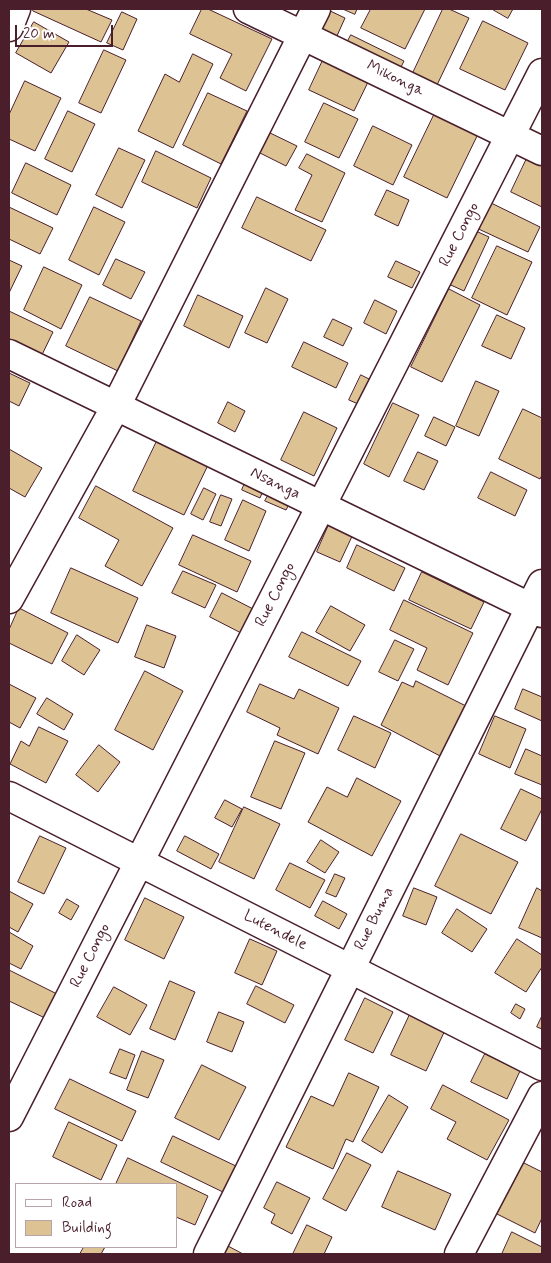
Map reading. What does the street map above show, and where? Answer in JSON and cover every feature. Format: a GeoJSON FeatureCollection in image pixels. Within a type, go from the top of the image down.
{"type":"FeatureCollection","features":[{"type":"Feature","properties":{"kind":"street"},"geometry":{"type":"LineString","coordinates":[[9,27],[16,9]]}},
{"type":"Feature","properties":{"kind":"street","name":"Mikonga"},"geometry":{"type":"LineString","coordinates":[[248,9],[542,151]]}},
{"type":"Feature","properties":{"kind":"street"},"geometry":{"type":"LineString","coordinates":[[9,599],[116,406],[316,9]]}},
{"type":"Feature","properties":{"kind":"street","name":"Rue Congo"},"geometry":{"type":"LineString","coordinates":[[9,1117],[542,73]]}},
{"type":"Feature","properties":{"kind":"street","name":"Nsanga"},"geometry":{"type":"LineString","coordinates":[[9,354],[322,506],[538,602]]}},
{"type":"Feature","properties":{"kind":"street","name":"Rue Buma"},"geometry":{"type":"LineString","coordinates":[[208,1254],[350,968],[538,602]]}},
{"type":"Feature","properties":{"kind":"street","name":"Lutendele"},"geometry":{"type":"LineString","coordinates":[[9,796],[542,1066]]}},
{"type":"Feature","properties":{"kind":"street"},"geometry":{"type":"LineString","coordinates":[[459,1254],[542,1096]]}},
{"type":"Feature","properties":{"kind":"building"},"geometry":{"type":"Polygon","coordinates":[[[34,9],[86,9],[112,20],[101,42],[33,11],[34,9]]]}},
{"type":"Feature","properties":{"kind":"building"},"geometry":{"type":"Polygon","coordinates":[[[202,9],[208,9],[272,39],[246,91],[220,78],[232,54],[190,34],[202,9]]]}},
{"type":"Feature","properties":{"kind":"building"},"geometry":{"type":"Polygon","coordinates":[[[326,9],[345,18],[336,38],[313,27],[326,9]]]}},
{"type":"Feature","properties":{"kind":"building"},"geometry":{"type":"Polygon","coordinates":[[[343,9],[357,9],[355,14],[343,9]]]}},
{"type":"Feature","properties":{"kind":"building"},"geometry":{"type":"Polygon","coordinates":[[[371,9],[425,9],[405,49],[361,28],[371,9]]]}},
{"type":"Feature","properties":{"kind":"building"},"geometry":{"type":"Polygon","coordinates":[[[443,9],[449,9],[469,18],[437,85],[413,73],[443,9]]]}},
{"type":"Feature","properties":{"kind":"building"},"geometry":{"type":"Polygon","coordinates":[[[492,9],[513,9],[508,18],[492,9]]]}},
{"type":"Feature","properties":{"kind":"building"},"geometry":{"type":"Polygon","coordinates":[[[122,12],[137,19],[123,50],[107,43],[122,12]]]}},
{"type":"Feature","properties":{"kind":"building"},"geometry":{"type":"Polygon","coordinates":[[[483,21],[528,43],[505,90],[460,69],[483,21]]]}},
{"type":"Feature","properties":{"kind":"building"},"geometry":{"type":"Polygon","coordinates":[[[34,22],[69,42],[51,73],[16,53],[34,22]]]}},
{"type":"Feature","properties":{"kind":"building"},"geometry":{"type":"Polygon","coordinates":[[[351,35],[404,61],[398,73],[345,47],[351,35]]]}},
{"type":"Feature","properties":{"kind":"building"},"geometry":{"type":"Polygon","coordinates":[[[104,50],[126,60],[101,113],[79,103],[104,50]]]}},
{"type":"Feature","properties":{"kind":"building"},"geometry":{"type":"Polygon","coordinates":[[[193,54],[213,64],[173,148],[138,131],[165,74],[179,82],[193,54]]]}},
{"type":"Feature","properties":{"kind":"building"},"geometry":{"type":"Polygon","coordinates":[[[324,58],[369,80],[354,111],[309,90],[324,58]]]}},
{"type":"Feature","properties":{"kind":"building"},"geometry":{"type":"Polygon","coordinates":[[[25,81],[61,98],[35,151],[9,139],[9,115],[25,81]]]}},
{"type":"Feature","properties":{"kind":"building"},"geometry":{"type":"Polygon","coordinates":[[[208,93],[247,111],[221,164],[183,145],[208,93]]]}},
{"type":"Feature","properties":{"kind":"building"},"geometry":{"type":"Polygon","coordinates":[[[324,103],[358,119],[339,158],[305,142],[324,103]]]}},
{"type":"Feature","properties":{"kind":"building"},"geometry":{"type":"Polygon","coordinates":[[[68,111],[95,124],[72,172],[45,159],[68,111]]]}},
{"type":"Feature","properties":{"kind":"building"},"geometry":{"type":"Polygon","coordinates":[[[435,113],[478,134],[447,198],[404,177],[435,113]]]}},
{"type":"Feature","properties":{"kind":"building"},"geometry":{"type":"Polygon","coordinates":[[[373,126],[412,145],[393,185],[354,166],[373,126]]]}},
{"type":"Feature","properties":{"kind":"building"},"geometry":{"type":"Polygon","coordinates":[[[266,131],[297,146],[286,166],[256,151],[266,131]]]}},
{"type":"Feature","properties":{"kind":"building"},"geometry":{"type":"Polygon","coordinates":[[[119,148],[145,160],[122,208],[96,195],[119,148]]]}},
{"type":"Feature","properties":{"kind":"building"},"geometry":{"type":"Polygon","coordinates":[[[156,151],[211,178],[197,208],[142,182],[156,151]]]}},
{"type":"Feature","properties":{"kind":"building"},"geometry":{"type":"Polygon","coordinates":[[[307,154],[345,173],[322,222],[295,210],[312,175],[299,168],[307,154]]]}},
{"type":"Feature","properties":{"kind":"building"},"geometry":{"type":"Polygon","coordinates":[[[529,154],[542,160],[542,207],[511,192],[529,154]]]}},
{"type":"Feature","properties":{"kind":"building"},"geometry":{"type":"Polygon","coordinates":[[[26,163],[71,185],[57,215],[12,193],[26,163]]]}},
{"type":"Feature","properties":{"kind":"building"},"geometry":{"type":"Polygon","coordinates":[[[387,190],[409,200],[398,226],[375,215],[387,190]]]}},
{"type":"Feature","properties":{"kind":"building"},"geometry":{"type":"Polygon","coordinates":[[[257,197],[326,230],[311,261],[242,228],[257,197]]]}},
{"type":"Feature","properties":{"kind":"building"},"geometry":{"type":"Polygon","coordinates":[[[483,199],[540,227],[528,252],[470,225],[483,199]]]}},
{"type":"Feature","properties":{"kind":"building"},"geometry":{"type":"Polygon","coordinates":[[[9,207],[53,228],[40,254],[9,239],[9,207]]]}},
{"type":"Feature","properties":{"kind":"building"},"geometry":{"type":"Polygon","coordinates":[[[94,207],[125,222],[99,275],[69,260],[94,207]]]}},
{"type":"Feature","properties":{"kind":"building"},"geometry":{"type":"Polygon","coordinates":[[[467,227],[489,237],[464,291],[442,281],[467,227]]]}},
{"type":"Feature","properties":{"kind":"building"},"geometry":{"type":"Polygon","coordinates":[[[497,246],[532,262],[507,315],[472,298],[497,246]]]}},
{"type":"Feature","properties":{"kind":"building"},"geometry":{"type":"Polygon","coordinates":[[[116,259],[145,272],[131,299],[103,285],[116,259]]]}},
{"type":"Feature","properties":{"kind":"building"},"geometry":{"type":"Polygon","coordinates":[[[9,260],[22,266],[9,293],[9,260]]]}},
{"type":"Feature","properties":{"kind":"building"},"geometry":{"type":"Polygon","coordinates":[[[396,261],[420,272],[412,288],[388,277],[396,261]]]}},
{"type":"Feature","properties":{"kind":"building"},"geometry":{"type":"Polygon","coordinates":[[[44,267],[82,285],[61,329],[24,310],[44,267]]]}},
{"type":"Feature","properties":{"kind":"building"},"geometry":{"type":"Polygon","coordinates":[[[266,288],[288,299],[267,343],[245,333],[266,288]]]}},
{"type":"Feature","properties":{"kind":"building"},"geometry":{"type":"Polygon","coordinates":[[[449,289],[480,305],[442,382],[411,367],[449,289]]]}},
{"type":"Feature","properties":{"kind":"building"},"geometry":{"type":"Polygon","coordinates":[[[198,295],[243,316],[229,348],[184,326],[198,295]]]}},
{"type":"Feature","properties":{"kind":"building"},"geometry":{"type":"Polygon","coordinates":[[[90,297],[141,321],[118,371],[66,346],[90,297]]]}},
{"type":"Feature","properties":{"kind":"building"},"geometry":{"type":"Polygon","coordinates":[[[375,300],[397,311],[386,334],[364,323],[375,300]]]}},
{"type":"Feature","properties":{"kind":"building"},"geometry":{"type":"Polygon","coordinates":[[[9,311],[53,332],[39,361],[9,347],[9,311]]]}},
{"type":"Feature","properties":{"kind":"building"},"geometry":{"type":"Polygon","coordinates":[[[497,315],[525,328],[511,359],[482,346],[497,315]]]}},
{"type":"Feature","properties":{"kind":"building"},"geometry":{"type":"Polygon","coordinates":[[[333,319],[352,328],[343,346],[324,337],[333,319]]]}},
{"type":"Feature","properties":{"kind":"building"},"geometry":{"type":"Polygon","coordinates":[[[304,342],[348,363],[336,388],[292,367],[304,342]]]}},
{"type":"Feature","properties":{"kind":"building"},"geometry":{"type":"Polygon","coordinates":[[[9,373],[30,383],[19,406],[9,401],[9,373]]]}},
{"type":"Feature","properties":{"kind":"building"},"geometry":{"type":"Polygon","coordinates":[[[361,375],[377,383],[365,407],[349,400],[361,375]]]}},
{"type":"Feature","properties":{"kind":"building"},"geometry":{"type":"Polygon","coordinates":[[[476,381],[499,391],[479,436],[456,426],[476,381]]]}},
{"type":"Feature","properties":{"kind":"building"},"geometry":{"type":"Polygon","coordinates":[[[228,402],[245,411],[235,432],[218,423],[228,402]]]}},
{"type":"Feature","properties":{"kind":"building"},"geometry":{"type":"Polygon","coordinates":[[[393,403],[419,415],[389,477],[364,464],[393,403]]]}},
{"type":"Feature","properties":{"kind":"building"},"geometry":{"type":"Polygon","coordinates":[[[523,409],[542,418],[542,475],[540,479],[499,459],[523,409]]]}},
{"type":"Feature","properties":{"kind":"building"},"geometry":{"type":"Polygon","coordinates":[[[304,412],[337,428],[314,476],[281,460],[304,412]]]}},
{"type":"Feature","properties":{"kind":"building"},"geometry":{"type":"Polygon","coordinates":[[[434,417],[455,427],[446,446],[425,436],[434,417]]]}},
{"type":"Feature","properties":{"kind":"building"},"geometry":{"type":"Polygon","coordinates":[[[157,441],[208,465],[184,515],[133,491],[157,441]]]}},
{"type":"Feature","properties":{"kind":"building"},"geometry":{"type":"Polygon","coordinates":[[[9,449],[42,468],[25,497],[9,488],[9,449]]]}},
{"type":"Feature","properties":{"kind":"building"},"geometry":{"type":"Polygon","coordinates":[[[418,452],[438,461],[424,490],[404,481],[418,452]]]}},
{"type":"Feature","properties":{"kind":"building"},"geometry":{"type":"Polygon","coordinates":[[[491,472],[527,490],[515,516],[478,498],[491,472]]]}},
{"type":"Feature","properties":{"kind":"building"},"geometry":{"type":"Polygon","coordinates":[[[247,478],[265,486],[260,498],[242,490],[247,478]]]}},
{"type":"Feature","properties":{"kind":"building"},"geometry":{"type":"Polygon","coordinates":[[[96,486],[173,528],[142,586],[105,566],[119,540],[79,518],[96,486]]]}},
{"type":"Feature","properties":{"kind":"building"},"geometry":{"type":"Polygon","coordinates":[[[273,487],[293,497],[286,510],[265,501],[273,487]]]}},
{"type":"Feature","properties":{"kind":"building"},"geometry":{"type":"Polygon","coordinates":[[[204,488],[216,494],[203,520],[191,514],[204,488]]]}},
{"type":"Feature","properties":{"kind":"building"},"geometry":{"type":"Polygon","coordinates":[[[221,495],[232,499],[221,526],[210,522],[221,495]]]}},
{"type":"Feature","properties":{"kind":"building"},"geometry":{"type":"Polygon","coordinates":[[[243,500],[266,511],[249,551],[225,540],[243,500]]]}},
{"type":"Feature","properties":{"kind":"building"},"geometry":{"type":"Polygon","coordinates":[[[331,520],[355,530],[340,562],[317,552],[331,520]]]}},
{"type":"Feature","properties":{"kind":"building"},"geometry":{"type":"Polygon","coordinates":[[[193,535],[251,561],[237,592],[179,565],[193,535]]]}},
{"type":"Feature","properties":{"kind":"building"},"geometry":{"type":"Polygon","coordinates":[[[357,545],[405,568],[394,591],[347,568],[357,545]]]}},
{"type":"Feature","properties":{"kind":"building"},"geometry":{"type":"Polygon","coordinates":[[[71,568],[138,598],[118,643],[51,613],[71,568]]]}},
{"type":"Feature","properties":{"kind":"building"},"geometry":{"type":"Polygon","coordinates":[[[183,571],[216,585],[205,608],[172,593],[183,571]]]}},
{"type":"Feature","properties":{"kind":"building"},"geometry":{"type":"Polygon","coordinates":[[[422,572],[484,602],[471,629],[409,600],[422,572]]]}},
{"type":"Feature","properties":{"kind":"building"},"geometry":{"type":"Polygon","coordinates":[[[222,593],[257,611],[245,635],[210,617],[222,593]]]}},
{"type":"Feature","properties":{"kind":"building"},"geometry":{"type":"Polygon","coordinates":[[[404,600],[473,633],[448,685],[417,670],[427,648],[390,630],[404,600]]]}},
{"type":"Feature","properties":{"kind":"building"},"geometry":{"type":"Polygon","coordinates":[[[331,606],[365,625],[350,651],[316,632],[331,606]]]}},
{"type":"Feature","properties":{"kind":"building"},"geometry":{"type":"Polygon","coordinates":[[[19,608],[68,633],[52,664],[9,643],[9,630],[19,608]]]}},
{"type":"Feature","properties":{"kind":"building"},"geometry":{"type":"Polygon","coordinates":[[[147,625],[176,636],[164,668],[135,657],[147,625]]]}},
{"type":"Feature","properties":{"kind":"building"},"geometry":{"type":"Polygon","coordinates":[[[302,632],[361,661],[348,686],[289,657],[302,632]]]}},
{"type":"Feature","properties":{"kind":"building"},"geometry":{"type":"Polygon","coordinates":[[[77,635],[100,650],[84,675],[62,661],[77,635]]]}},
{"type":"Feature","properties":{"kind":"building"},"geometry":{"type":"Polygon","coordinates":[[[395,640],[414,649],[398,681],[379,672],[395,640]]]}},
{"type":"Feature","properties":{"kind":"building"},"geometry":{"type":"Polygon","coordinates":[[[145,671],[183,691],[153,750],[115,730],[145,671]]]}},
{"type":"Feature","properties":{"kind":"building"},"geometry":{"type":"Polygon","coordinates":[[[416,681],[468,707],[442,757],[381,725],[402,682],[413,687],[416,681]]]}},
{"type":"Feature","properties":{"kind":"building"},"geometry":{"type":"Polygon","coordinates":[[[9,684],[36,698],[20,728],[9,722],[9,684]]]}},
{"type":"Feature","properties":{"kind":"building"},"geometry":{"type":"Polygon","coordinates":[[[260,684],[294,699],[299,689],[339,708],[318,754],[277,735],[280,728],[247,712],[260,684]]]}},
{"type":"Feature","properties":{"kind":"building"},"geometry":{"type":"Polygon","coordinates":[[[523,689],[542,697],[542,721],[515,709],[523,689]]]}},
{"type":"Feature","properties":{"kind":"building"},"geometry":{"type":"Polygon","coordinates":[[[47,698],[73,714],[64,730],[37,714],[47,698]]]}},
{"type":"Feature","properties":{"kind":"building"},"geometry":{"type":"Polygon","coordinates":[[[354,716],[391,733],[375,768],[338,750],[354,716]]]}},
{"type":"Feature","properties":{"kind":"building"},"geometry":{"type":"Polygon","coordinates":[[[495,716],[526,729],[510,768],[479,754],[495,716]]]}},
{"type":"Feature","properties":{"kind":"building"},"geometry":{"type":"Polygon","coordinates":[[[39,727],[68,741],[46,783],[10,764],[21,741],[29,746],[39,727]]]}},
{"type":"Feature","properties":{"kind":"building"},"geometry":{"type":"Polygon","coordinates":[[[275,741],[305,753],[281,809],[251,797],[275,741]]]}},
{"type":"Feature","properties":{"kind":"building"},"geometry":{"type":"Polygon","coordinates":[[[99,745],[120,762],[98,792],[76,775],[99,745]]]}},
{"type":"Feature","properties":{"kind":"building"},"geometry":{"type":"Polygon","coordinates":[[[526,749],[542,756],[542,785],[515,774],[526,749]]]}},
{"type":"Feature","properties":{"kind":"building"},"geometry":{"type":"Polygon","coordinates":[[[357,778],[401,801],[372,856],[308,822],[327,787],[347,797],[357,778]]]}},
{"type":"Feature","properties":{"kind":"building"},"geometry":{"type":"Polygon","coordinates":[[[521,789],[542,799],[542,809],[526,841],[501,829],[521,789]]]}},
{"type":"Feature","properties":{"kind":"building"},"geometry":{"type":"Polygon","coordinates":[[[225,800],[242,809],[232,827],[215,818],[225,800]]]}},
{"type":"Feature","properties":{"kind":"building"},"geometry":{"type":"Polygon","coordinates":[[[244,807],[280,824],[254,879],[219,862],[244,807]]]}},
{"type":"Feature","properties":{"kind":"building"},"geometry":{"type":"Polygon","coordinates":[[[461,834],[518,862],[491,914],[435,886],[461,834]]]}},
{"type":"Feature","properties":{"kind":"building"},"geometry":{"type":"Polygon","coordinates":[[[40,836],[66,848],[44,894],[18,882],[40,836]]]}},
{"type":"Feature","properties":{"kind":"building"},"geometry":{"type":"Polygon","coordinates":[[[185,836],[219,854],[211,869],[177,851],[185,836]]]}},
{"type":"Feature","properties":{"kind":"building"},"geometry":{"type":"Polygon","coordinates":[[[321,840],[339,852],[325,873],[307,862],[321,840]]]}},
{"type":"Feature","properties":{"kind":"building"},"geometry":{"type":"Polygon","coordinates":[[[290,863],[325,880],[310,908],[276,890],[290,863]]]}},
{"type":"Feature","properties":{"kind":"building"},"geometry":{"type":"Polygon","coordinates":[[[335,874],[345,878],[336,897],[326,893],[335,874]]]}},
{"type":"Feature","properties":{"kind":"building"},"geometry":{"type":"Polygon","coordinates":[[[414,888],[437,897],[426,925],[403,916],[414,888]]]}},
{"type":"Feature","properties":{"kind":"building"},"geometry":{"type":"Polygon","coordinates":[[[537,888],[542,891],[542,938],[519,928],[537,888]]]}},
{"type":"Feature","properties":{"kind":"building"},"geometry":{"type":"Polygon","coordinates":[[[9,891],[33,904],[18,932],[9,927],[9,891]]]}},
{"type":"Feature","properties":{"kind":"building"},"geometry":{"type":"Polygon","coordinates":[[[145,898],[184,917],[164,959],[125,940],[145,898]]]}},
{"type":"Feature","properties":{"kind":"building"},"geometry":{"type":"Polygon","coordinates":[[[67,899],[79,906],[71,920],[59,913],[67,899]]]}},
{"type":"Feature","properties":{"kind":"building"},"geometry":{"type":"Polygon","coordinates":[[[323,901],[347,914],[339,929],[315,916],[323,901]]]}},
{"type":"Feature","properties":{"kind":"building"},"geometry":{"type":"Polygon","coordinates":[[[457,909],[487,929],[472,952],[442,933],[457,909]]]}},
{"type":"Feature","properties":{"kind":"building"},"geometry":{"type":"Polygon","coordinates":[[[9,932],[33,946],[21,969],[9,963],[9,932]]]}},
{"type":"Feature","properties":{"kind":"building"},"geometry":{"type":"Polygon","coordinates":[[[250,939],[277,951],[262,985],[235,973],[250,939]]]}},
{"type":"Feature","properties":{"kind":"building"},"geometry":{"type":"Polygon","coordinates":[[[517,939],[542,955],[542,967],[526,992],[495,973],[517,939]]]}},
{"type":"Feature","properties":{"kind":"building"},"geometry":{"type":"Polygon","coordinates":[[[9,970],[57,994],[45,1018],[9,1001],[9,970]]]}},
{"type":"Feature","properties":{"kind":"building"},"geometry":{"type":"Polygon","coordinates":[[[170,981],[195,992],[175,1040],[150,1029],[170,981]]]}},
{"type":"Feature","properties":{"kind":"building"},"geometry":{"type":"Polygon","coordinates":[[[256,986],[294,1005],[285,1023],[247,1004],[256,986]]]}},
{"type":"Feature","properties":{"kind":"building"},"geometry":{"type":"Polygon","coordinates":[[[114,987],[147,1005],[130,1035],[97,1017],[114,987]]]}},
{"type":"Feature","properties":{"kind":"building"},"geometry":{"type":"Polygon","coordinates":[[[365,998],[393,1012],[373,1053],[345,1040],[365,998]]]}},
{"type":"Feature","properties":{"kind":"building"},"geometry":{"type":"Polygon","coordinates":[[[516,1004],[525,1009],[520,1019],[511,1013],[516,1004]]]}},
{"type":"Feature","properties":{"kind":"building"},"geometry":{"type":"Polygon","coordinates":[[[412,1010],[447,1026],[426,1071],[391,1055],[412,1010]]]}},
{"type":"Feature","properties":{"kind":"building"},"geometry":{"type":"Polygon","coordinates":[[[219,1012],[244,1022],[232,1052],[207,1042],[219,1012]]]}},
{"type":"Feature","properties":{"kind":"building"},"geometry":{"type":"Polygon","coordinates":[[[542,1016],[542,1029],[537,1027],[542,1016]]]}},
{"type":"Feature","properties":{"kind":"building"},"geometry":{"type":"Polygon","coordinates":[[[120,1049],[135,1055],[126,1079],[110,1073],[120,1049]]]}},
{"type":"Feature","properties":{"kind":"building"},"geometry":{"type":"Polygon","coordinates":[[[142,1051],[164,1060],[148,1098],[127,1090],[142,1051]]]}},
{"type":"Feature","properties":{"kind":"building"},"geometry":{"type":"Polygon","coordinates":[[[485,1054],[520,1071],[507,1099],[471,1082],[485,1054]]]}},
{"type":"Feature","properties":{"kind":"building"},"geometry":{"type":"Polygon","coordinates":[[[202,1065],[246,1087],[219,1140],[175,1118],[202,1065]]]}},
{"type":"Feature","properties":{"kind":"building"},"geometry":{"type":"Polygon","coordinates":[[[349,1073],[379,1087],[353,1142],[346,1139],[333,1169],[286,1147],[311,1096],[333,1106],[349,1073]]]}},
{"type":"Feature","properties":{"kind":"building"},"geometry":{"type":"Polygon","coordinates":[[[70,1079],[136,1111],[122,1141],[55,1109],[70,1079]]]}},
{"type":"Feature","properties":{"kind":"building"},"geometry":{"type":"Polygon","coordinates":[[[443,1085],[509,1120],[487,1160],[447,1139],[456,1122],[431,1109],[443,1085]]]}},
{"type":"Feature","properties":{"kind":"building"},"geometry":{"type":"Polygon","coordinates":[[[389,1095],[408,1107],[382,1153],[362,1141],[389,1095]]]}},
{"type":"Feature","properties":{"kind":"building"},"geometry":{"type":"Polygon","coordinates":[[[69,1122],[117,1145],[101,1180],[53,1157],[69,1122]]]}},
{"type":"Feature","properties":{"kind":"building"},"geometry":{"type":"Polygon","coordinates":[[[173,1136],[238,1167],[225,1193],[161,1162],[173,1136]]]}},
{"type":"Feature","properties":{"kind":"building"},"geometry":{"type":"Polygon","coordinates":[[[347,1153],[371,1165],[346,1211],[323,1199],[347,1153]]]}},
{"type":"Feature","properties":{"kind":"building"},"geometry":{"type":"Polygon","coordinates":[[[128,1158],[208,1196],[195,1225],[178,1218],[178,1183],[116,1183],[128,1158]]]}},
{"type":"Feature","properties":{"kind":"building"},"geometry":{"type":"Polygon","coordinates":[[[524,1163],[542,1172],[542,1218],[535,1233],[497,1214],[524,1163]]]}},
{"type":"Feature","properties":{"kind":"building"},"geometry":{"type":"Polygon","coordinates":[[[398,1171],[451,1194],[435,1230],[382,1207],[398,1171]]]}},
{"type":"Feature","properties":{"kind":"building"},"geometry":{"type":"Polygon","coordinates":[[[277,1182],[310,1198],[292,1234],[271,1223],[275,1214],[264,1208],[277,1182]]]}},
{"type":"Feature","properties":{"kind":"building"},"geometry":{"type":"Polygon","coordinates":[[[307,1225],[332,1237],[324,1254],[293,1254],[307,1225]]]}},
{"type":"Feature","properties":{"kind":"building"},"geometry":{"type":"Polygon","coordinates":[[[512,1232],[542,1247],[542,1254],[502,1254],[512,1232]]]}},
{"type":"Feature","properties":{"kind":"building"},"geometry":{"type":"Polygon","coordinates":[[[228,1246],[243,1254],[223,1254],[228,1246]]]}},
{"type":"Feature","properties":{"kind":"building"},"geometry":{"type":"Polygon","coordinates":[[[83,1248],[104,1248],[101,1254],[80,1254],[83,1248]]]}}]}
